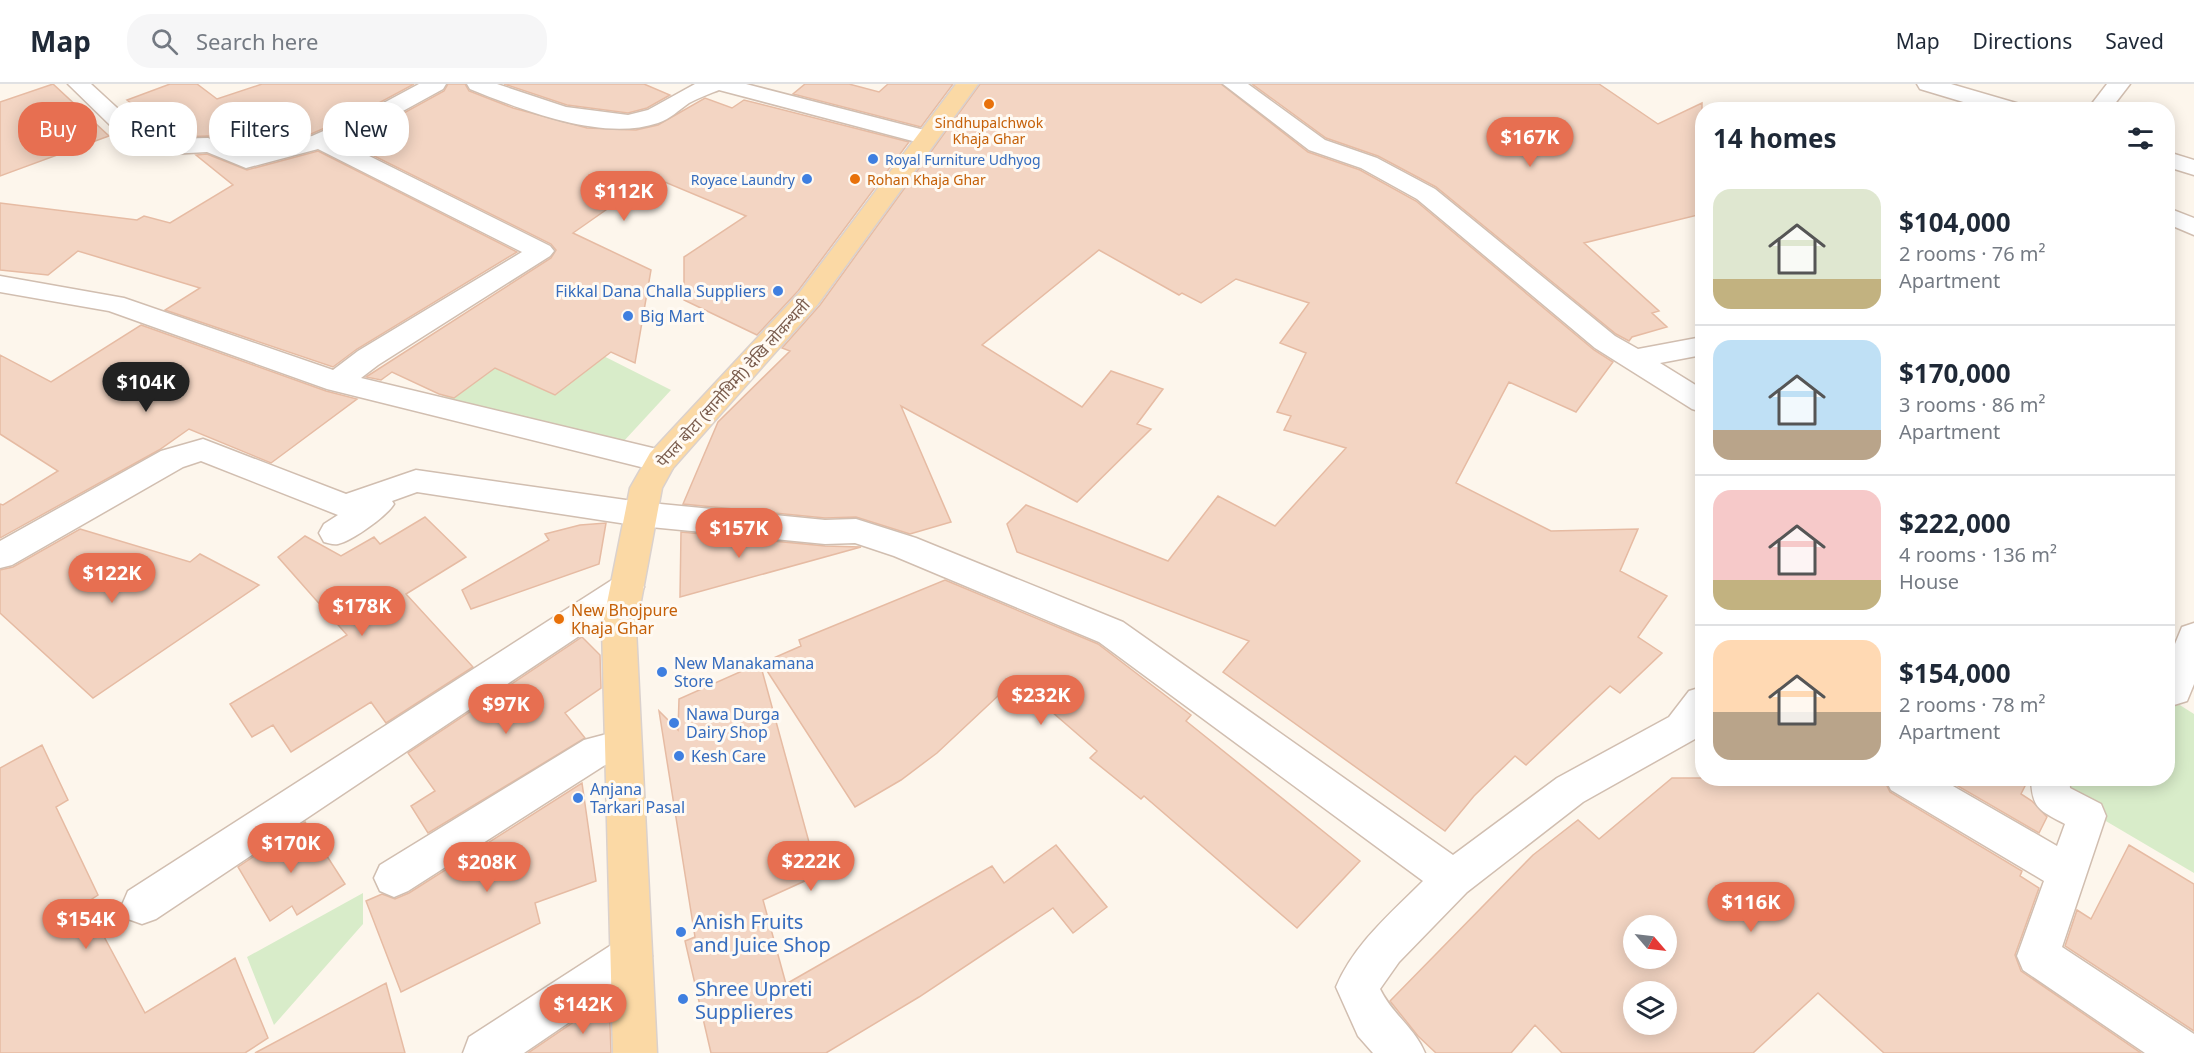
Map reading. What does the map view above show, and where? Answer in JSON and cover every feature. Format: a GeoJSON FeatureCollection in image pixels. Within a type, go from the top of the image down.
{"type":"FeatureCollection","features":[{"type":"Feature","properties":{"kind":"main road","name":"पेपल बोटा (सानोथिमी) देखि लोकन्थली"},"geometry":{"type":"LineString","coordinates":[[635,1053],[619,628],[646,488],[661,461],[808,299],[850,245],[924,137],[967,84]]}},
{"type":"Feature","properties":{"kind":"street"},"geometry":{"type":"LineString","coordinates":[[79,84],[88,95],[149,143],[165,147],[205,144],[225,150],[246,161],[320,141],[373,118],[435,84]]}},
{"type":"Feature","properties":{"kind":"street"},"geometry":{"type":"LineString","coordinates":[[478,84],[505,96],[597,121],[622,123],[648,119],[688,95],[718,84],[924,137]]}},
{"type":"Feature","properties":{"kind":"street"},"geometry":{"type":"LineString","coordinates":[[1234,84],[1317,145],[1369,163],[1426,194],[1605,342],[1695,398]]}},
{"type":"Feature","properties":{"kind":"street"},"geometry":{"type":"LineString","coordinates":[[1928,84],[1972,102]]}},
{"type":"Feature","properties":{"kind":"street"},"geometry":{"type":"LineString","coordinates":[[2104,102],[2119,84]]}},
{"type":"Feature","properties":{"kind":"street"},"geometry":{"type":"LineString","coordinates":[[320,141],[541,251],[368,358],[337,382]]}},
{"type":"Feature","properties":{"kind":"street"},"geometry":{"type":"LineString","coordinates":[[2175,161],[2194,168]]}},
{"type":"Feature","properties":{"kind":"street"},"geometry":{"type":"LineString","coordinates":[[2175,218],[2194,227]]}},
{"type":"Feature","properties":{"kind":"street"},"geometry":{"type":"LineString","coordinates":[[0,285],[114,304],[337,382],[661,461]]}},
{"type":"Feature","properties":{"kind":"street"},"geometry":{"type":"LineString","coordinates":[[1631,360],[1695,347]]}},
{"type":"Feature","properties":{"kind":"street"},"geometry":{"type":"LineString","coordinates":[[0,556],[172,459],[202,450],[345,506],[416,481],[640,514],[825,532],[856,531],[905,547],[1111,632],[1453,879]]}},
{"type":"Feature","properties":{"kind":"street"},"geometry":{"type":"LineString","coordinates":[[335,533],[406,484]]}},
{"type":"Feature","properties":{"kind":"street"},"geometry":{"type":"LineString","coordinates":[[142,905],[627,587]]}},
{"type":"Feature","properties":{"kind":"street"},"geometry":{"type":"LineString","coordinates":[[2178,692],[2194,637]]}},
{"type":"Feature","properties":{"kind":"street"},"geometry":{"type":"LineString","coordinates":[[1404,1053],[1373,1022],[1357,987],[1384,948],[1453,879],[1570,790],[1682,728],[1695,711]]}},
{"type":"Feature","properties":{"kind":"street"},"geometry":{"type":"LineString","coordinates":[[394,878],[597,752],[622,746]]}},
{"type":"Feature","properties":{"kind":"street"},"geometry":{"type":"LineString","coordinates":[[1918,786],[2067,873]]}},
{"type":"Feature","properties":{"kind":"street"},"geometry":{"type":"LineString","coordinates":[[2050,786],[2051,797],[2087,816],[2038,956],[2184,1053]]}},
{"type":"Feature","properties":{"kind":"street"},"geometry":{"type":"LineString","coordinates":[[485,1053],[631,956]]}},
{"type":"Feature","properties":{"kind":"green space"},"geometry":{"type":"Polygon","coordinates":[[[540,324],[671,390],[623,442],[452,400],[430,390],[456,371],[540,324]]]}},
{"type":"Feature","properties":{"kind":"green space"},"geometry":{"type":"Polygon","coordinates":[[[2175,702],[2194,714],[2194,873],[2060,794],[2059,786],[2175,786],[2175,702]]]}},
{"type":"Feature","properties":{"kind":"green space"},"geometry":{"type":"Polygon","coordinates":[[[363,893],[363,924],[274,1025],[247,957],[363,893]]]}},
{"type":"Feature","properties":{"kind":"building"},"geometry":{"type":"Polygon","coordinates":[[[53,84],[72,102],[18,102],[18,156],[54,156],[0,176],[0,102],[53,84]]]}},
{"type":"Feature","properties":{"kind":"building"},"geometry":{"type":"Polygon","coordinates":[[[170,84],[197,84],[217,99],[262,84],[414,84],[381,102],[323,102],[323,129],[311,134],[311,102],[209,102],[209,136],[197,136],[197,102],[129,102],[127,100],[170,84]]]}},
{"type":"Feature","properties":{"kind":"building"},"geometry":{"type":"Polygon","coordinates":[[[448,84],[465,84],[469,91],[513,108],[587,128],[636,130],[658,125],[705,98],[732,108],[744,100],[909,142],[798,291],[757,335],[684,300],[684,257],[746,216],[653,177],[573,233],[651,270],[635,363],[611,352],[555,395],[495,368],[454,398],[439,394],[392,372],[381,380],[366,377],[551,258],[556,250],[551,244],[374,156],[409,156],[409,110],[444,91],[448,84]]]}},
{"type":"Feature","properties":{"kind":"building"},"geometry":{"type":"Polygon","coordinates":[[[504,84],[644,84],[670,95],[647,108],[628,113],[567,105],[504,84]]]}},
{"type":"Feature","properties":{"kind":"building"},"geometry":{"type":"Polygon","coordinates":[[[805,84],[849,84],[879,92],[888,84],[953,84],[921,127],[793,94],[805,84]]]}},
{"type":"Feature","properties":{"kind":"building"},"geometry":{"type":"Polygon","coordinates":[[[980,84],[1221,84],[1308,152],[1360,170],[1416,201],[1594,350],[1613,362],[1576,412],[1509,382],[1456,483],[1551,531],[1638,529],[1620,571],[1667,596],[1638,637],[1662,653],[1620,693],[1610,686],[1526,765],[1515,756],[1474,796],[1445,831],[1223,672],[1249,641],[1017,552],[1007,524],[1026,505],[1168,561],[1218,496],[1275,526],[1346,448],[1284,430],[1291,416],[1277,412],[1306,353],[1280,343],[1309,303],[1236,279],[1201,303],[1182,293],[1179,295],[1099,250],[982,345],[1082,407],[1111,371],[1163,389],[1137,424],[1151,429],[1077,502],[901,406],[951,522],[910,534],[856,517],[825,518],[683,504],[718,422],[790,351],[782,348],[820,305],[980,84]]]}},
{"type":"Feature","properties":{"kind":"building"},"geometry":{"type":"Polygon","coordinates":[[[1252,84],[1599,84],[1658,124],[1695,106],[1695,216],[1584,243],[1659,311],[1652,313],[1667,327],[1632,337],[1629,341],[1616,334],[1436,187],[1378,156],[1326,138],[1252,84]]]}},
{"type":"Feature","properties":{"kind":"building"},"geometry":{"type":"Polygon","coordinates":[[[97,125],[109,136],[97,140],[97,125]]]}},
{"type":"Feature","properties":{"kind":"building"},"geometry":{"type":"Polygon","coordinates":[[[318,151],[323,156],[328,156],[517,252],[357,349],[333,367],[165,310],[200,288],[78,251],[48,275],[0,270],[0,203],[137,220],[144,216],[170,223],[233,185],[197,155],[207,154],[247,170],[299,156],[311,156],[311,153],[318,151]]]}},
{"type":"Feature","properties":{"kind":"building"},"geometry":{"type":"Polygon","coordinates":[[[141,325],[326,391],[357,399],[271,463],[189,429],[159,450],[0,538],[0,504],[3,505],[58,471],[0,434],[0,355],[51,382],[141,325]]]}},
{"type":"Feature","properties":{"kind":"building"},"geometry":{"type":"Polygon","coordinates":[[[425,517],[466,557],[406,594],[473,667],[386,723],[371,702],[291,752],[273,725],[252,737],[230,704],[347,635],[278,557],[305,536],[341,556],[374,537],[380,544],[425,517]]]}},
{"type":"Feature","properties":{"kind":"building"},"geometry":{"type":"Polygon","coordinates":[[[606,523],[599,564],[471,609],[462,590],[549,540],[545,534],[580,525],[606,523]]]}},
{"type":"Feature","properties":{"kind":"building"},"geometry":{"type":"Polygon","coordinates":[[[80,529],[190,562],[200,554],[259,585],[93,698],[0,613],[0,570],[13,567],[80,529]]]}},
{"type":"Feature","properties":{"kind":"building"},"geometry":{"type":"Polygon","coordinates":[[[681,532],[825,546],[861,547],[680,597],[681,532]]]}},
{"type":"Feature","properties":{"kind":"building"},"geometry":{"type":"Polygon","coordinates":[[[945,580],[1098,644],[1191,715],[1186,721],[1360,861],[1297,928],[1144,796],[1141,799],[1090,758],[1097,751],[1015,680],[937,753],[901,780],[855,807],[762,663],[801,646],[799,640],[945,580]]]}},
{"type":"Feature","properties":{"kind":"building"},"geometry":{"type":"Polygon","coordinates":[[[582,637],[600,655],[601,688],[565,713],[585,738],[428,833],[411,806],[435,791],[408,753],[582,637]]]}},
{"type":"Feature","properties":{"kind":"building"},"geometry":{"type":"Polygon","coordinates":[[[760,663],[818,875],[763,900],[786,984],[992,866],[1004,883],[1056,845],[1107,907],[1073,933],[1053,908],[919,997],[826,1053],[711,1053],[685,941],[695,937],[659,711],[678,730],[679,699],[760,663]]]}},
{"type":"Feature","properties":{"kind":"building"},"geometry":{"type":"Polygon","coordinates":[[[42,745],[68,800],[56,807],[98,895],[86,903],[145,1013],[235,958],[268,1038],[245,1053],[0,1053],[0,768],[42,745]]]}},
{"type":"Feature","properties":{"kind":"building"},"geometry":{"type":"Polygon","coordinates":[[[1672,778],[1695,778],[1695,786],[1887,786],[1890,792],[2022,871],[2020,876],[2039,888],[2015,955],[2021,971],[2141,1053],[1884,1053],[1818,993],[1753,1053],[1562,1053],[1535,1025],[1511,1053],[1436,1053],[1418,1036],[1390,1001],[1533,855],[1578,820],[1599,839],[1672,778]]]}},
{"type":"Feature","properties":{"kind":"building"},"geometry":{"type":"Polygon","coordinates":[[[582,783],[596,881],[535,903],[540,923],[401,992],[366,901],[382,894],[395,899],[409,893],[582,783]]]}},
{"type":"Feature","properties":{"kind":"building"},"geometry":{"type":"Polygon","coordinates":[[[1958,786],[2025,786],[2021,794],[2032,801],[2047,817],[2039,833],[1958,786]]]}},
{"type":"Feature","properties":{"kind":"building"},"geometry":{"type":"Polygon","coordinates":[[[305,822],[345,884],[297,915],[292,906],[270,921],[238,867],[305,822]]]}},
{"type":"Feature","properties":{"kind":"building"},"geometry":{"type":"Polygon","coordinates":[[[2129,845],[2194,884],[2194,1031],[2065,946],[2077,910],[2091,919],[2129,845]]]}},
{"type":"Feature","properties":{"kind":"building"},"geometry":{"type":"Polygon","coordinates":[[[386,983],[405,1053],[255,1053],[386,983]]]}},
{"type":"Feature","properties":{"kind":"building"},"geometry":{"type":"Polygon","coordinates":[[[609,998],[611,1053],[528,1053],[609,998]]]}},
{"type":"Feature","properties":{"kind":"place","name":"Sindhupalchwok Khaja Ghar"},"geometry":{"type":"Point","coordinates":[989,104]}},
{"type":"Feature","properties":{"kind":"place","name":"Royal Furniture Udhyog"},"geometry":{"type":"Point","coordinates":[873,159]}},
{"type":"Feature","properties":{"kind":"place","name":"Royace Laundry"},"geometry":{"type":"Point","coordinates":[807,179]}},
{"type":"Feature","properties":{"kind":"place","name":"Rohan Khaja Ghar"},"geometry":{"type":"Point","coordinates":[855,179]}},
{"type":"Feature","properties":{"kind":"place","name":"Fikkal Dana Challa Suppliers"},"geometry":{"type":"Point","coordinates":[778,291]}},
{"type":"Feature","properties":{"kind":"place","name":"Big Mart"},"geometry":{"type":"Point","coordinates":[628,316]}},
{"type":"Feature","properties":{"kind":"place","name":"New Bhojpure Khaja Ghar"},"geometry":{"type":"Point","coordinates":[559,619]}},
{"type":"Feature","properties":{"kind":"place","name":"New Manakamana Store"},"geometry":{"type":"Point","coordinates":[662,672]}},
{"type":"Feature","properties":{"kind":"place","name":"Nawa Durga Dairy Shop"},"geometry":{"type":"Point","coordinates":[674,723]}},
{"type":"Feature","properties":{"kind":"place","name":"Kesh Care"},"geometry":{"type":"Point","coordinates":[679,756]}},
{"type":"Feature","properties":{"kind":"place","name":"Anjana Tarkari Pasal"},"geometry":{"type":"Point","coordinates":[578,798]}},
{"type":"Feature","properties":{"kind":"place","name":"Anish Fruits and Juice Shop"},"geometry":{"type":"Point","coordinates":[681,932]}},
{"type":"Feature","properties":{"kind":"place","name":"Shree Upreti Supplieres"},"geometry":{"type":"Point","coordinates":[683,999]}}]}
